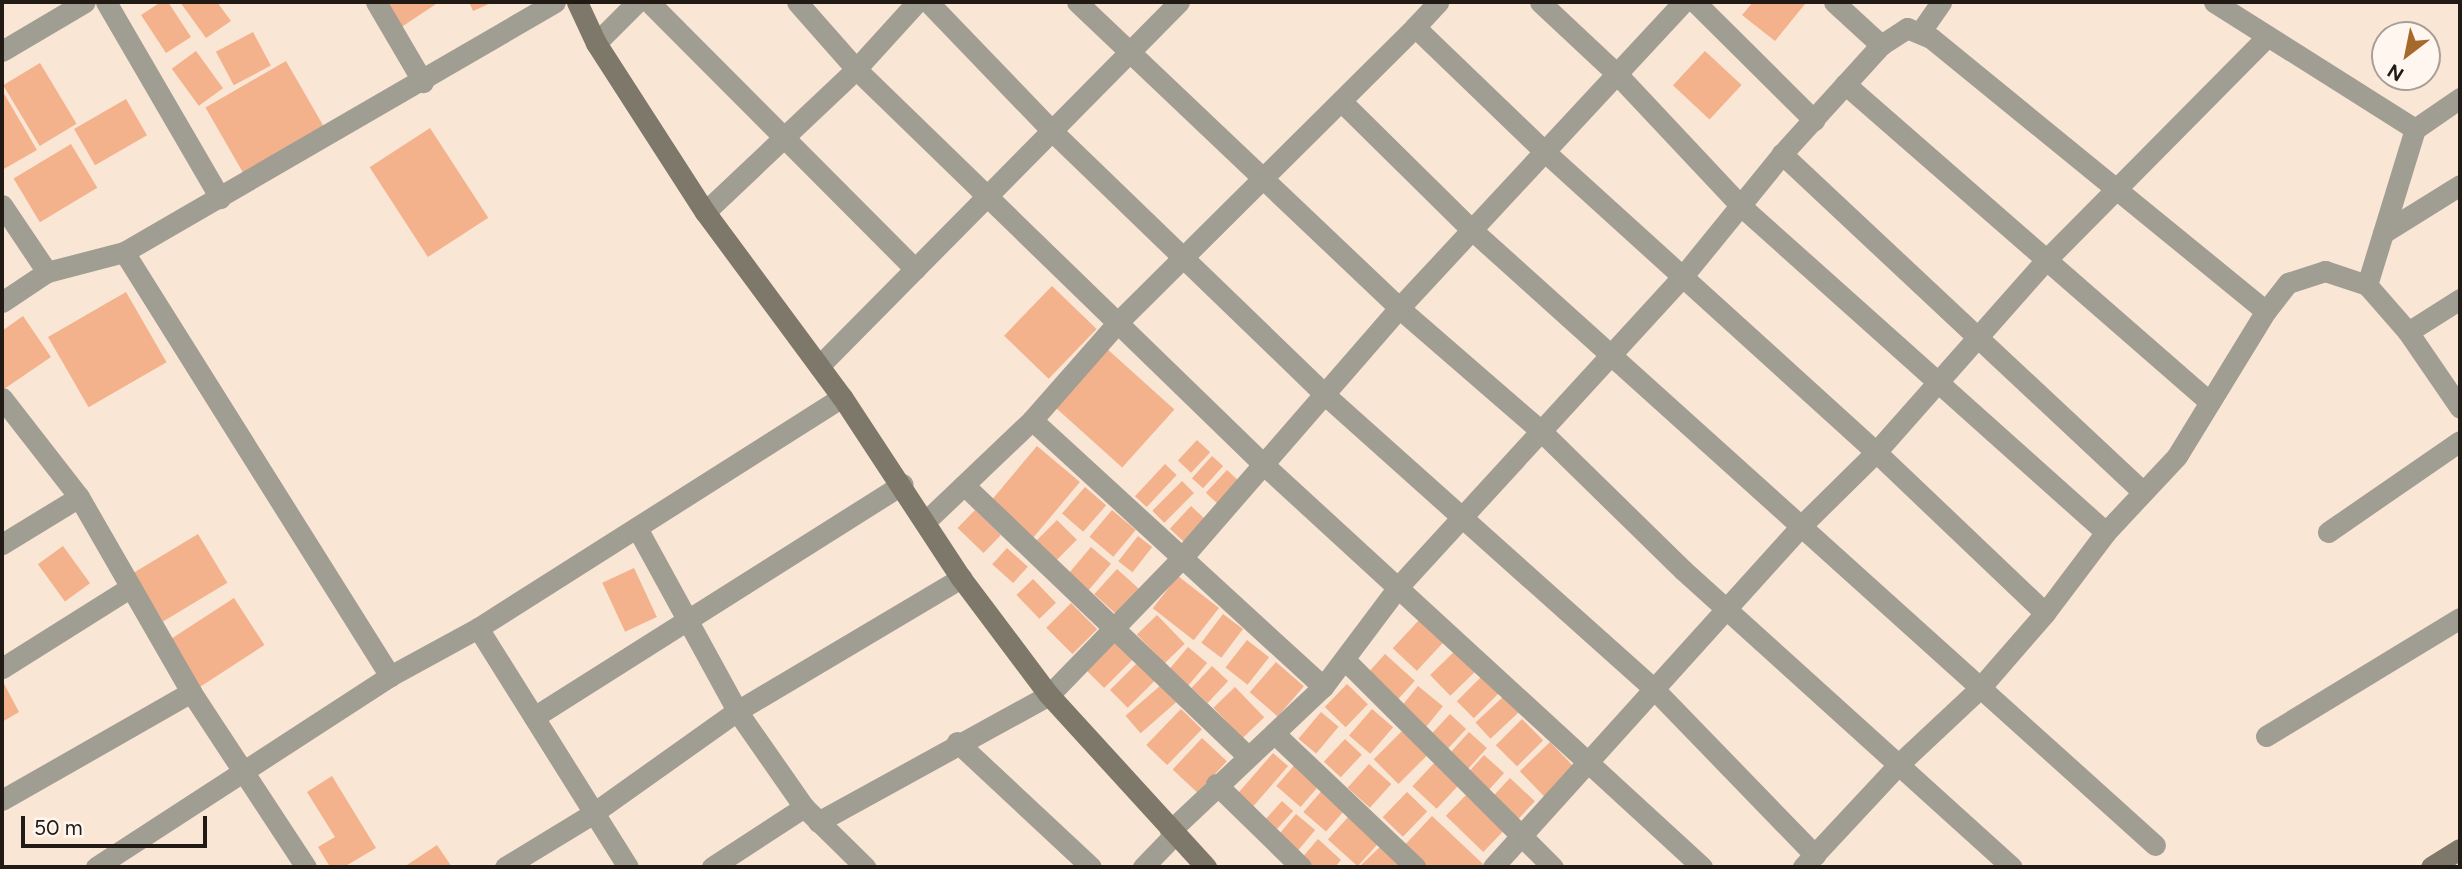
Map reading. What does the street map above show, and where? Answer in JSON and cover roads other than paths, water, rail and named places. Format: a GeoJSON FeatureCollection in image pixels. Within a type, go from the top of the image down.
{"type":"FeatureCollection","features":[{"type":"Feature","properties":{"kind":"main road"},"geometry":{"type":"LineString","coordinates":[[576,2],[596,43],[705,212],[842,397],[926,520],[961,578],[1049,695],[1172,833],[1206,867]]}},
{"type":"Feature","properties":{"kind":"main road"},"geometry":{"type":"LineString","coordinates":[[2431,867],[2460,849]]}},
{"type":"Feature","properties":{"kind":"street"},"geometry":{"type":"LineString","coordinates":[[2,51],[85,2]]}},
{"type":"Feature","properties":{"kind":"street"},"geometry":{"type":"LineString","coordinates":[[106,2],[220,198]]}},
{"type":"Feature","properties":{"kind":"street"},"geometry":{"type":"LineString","coordinates":[[376,2],[423,82]]}},
{"type":"Feature","properties":{"kind":"street"},"geometry":{"type":"LineString","coordinates":[[2,302],[47,272],[124,252],[423,82],[555,2]]}},
{"type":"Feature","properties":{"kind":"street"},"geometry":{"type":"LineString","coordinates":[[596,43],[637,2]]}},
{"type":"Feature","properties":{"kind":"street"},"geometry":{"type":"LineString","coordinates":[[649,2],[915,269]]}},
{"type":"Feature","properties":{"kind":"street"},"geometry":{"type":"LineString","coordinates":[[797,2],[856,69],[1119,321],[1263,464],[1591,762],[1702,867]]}},
{"type":"Feature","properties":{"kind":"street"},"geometry":{"type":"LineString","coordinates":[[705,212],[856,69],[917,2]]}},
{"type":"Feature","properties":{"kind":"street"},"geometry":{"type":"LineString","coordinates":[[928,2],[1051,130],[1323,393],[1653,688],[1809,861],[1900,764],[1979,689],[2045,613],[2106,532],[2177,457],[2266,311],[2288,283],[2325,271],[2367,285],[2408,332],[2460,408]]}},
{"type":"Feature","properties":{"kind":"street"},"geometry":{"type":"LineString","coordinates":[[1077,2],[1262,181],[1399,308],[1542,432],[1727,608],[2012,867]]}},
{"type":"Feature","properties":{"kind":"street"},"geometry":{"type":"LineString","coordinates":[[819,366],[1179,2]]}},
{"type":"Feature","properties":{"kind":"street"},"geometry":{"type":"LineString","coordinates":[[926,520],[1032,420],[1119,321],[1262,181],[1438,2]]}},
{"type":"Feature","properties":{"kind":"street"},"geometry":{"type":"LineString","coordinates":[[1540,2],[1616,73],[1742,207],[2106,532]]}},
{"type":"Feature","properties":{"kind":"street"},"geometry":{"type":"LineString","coordinates":[[712,867],[1049,695],[1180,560],[1399,308],[1683,2]]}},
{"type":"Feature","properties":{"kind":"street"},"geometry":{"type":"LineString","coordinates":[[1695,2],[1814,120]]}},
{"type":"Feature","properties":{"kind":"street"},"geometry":{"type":"LineString","coordinates":[[1834,2],[1881,46]]}},
{"type":"Feature","properties":{"kind":"street"},"geometry":{"type":"LineString","coordinates":[[1921,31],[1941,2]]}},
{"type":"Feature","properties":{"kind":"street"},"geometry":{"type":"LineString","coordinates":[[2214,2],[2241,9],[2268,36],[2415,129]]}},
{"type":"Feature","properties":{"kind":"street"},"geometry":{"type":"LineString","coordinates":[[1415,27],[1544,151],[1876,452],[2045,613]]}},
{"type":"Feature","properties":{"kind":"street"},"geometry":{"type":"LineString","coordinates":[[1143,867],[1216,784],[1323,687],[1346,661],[1398,587],[1463,520],[1610,353],[1684,276],[1782,154],[1845,84],[1881,46],[1907,28],[1921,31],[2266,311]]}},
{"type":"Feature","properties":{"kind":"street"},"geometry":{"type":"LineString","coordinates":[[1493,867],[1804,524],[1876,452],[1937,379],[2046,260],[2268,36]]}},
{"type":"Feature","properties":{"kind":"street"},"geometry":{"type":"LineString","coordinates":[[1845,84],[2210,402]]}},
{"type":"Feature","properties":{"kind":"street"},"geometry":{"type":"LineString","coordinates":[[2367,285],[2415,129],[2460,98]]}},
{"type":"Feature","properties":{"kind":"street"},"geometry":{"type":"LineString","coordinates":[[1341,101],[1472,230],[1804,524],[1979,689],[2155,845]]}},
{"type":"Feature","properties":{"kind":"street"},"geometry":{"type":"LineString","coordinates":[[1782,154],[2143,492]]}},
{"type":"Feature","properties":{"kind":"street"},"geometry":{"type":"LineString","coordinates":[[2383,233],[2460,185]]}},
{"type":"Feature","properties":{"kind":"street"},"geometry":{"type":"LineString","coordinates":[[2,205],[47,272]]}},
{"type":"Feature","properties":{"kind":"street"},"geometry":{"type":"LineString","coordinates":[[124,252],[390,676]]}},
{"type":"Feature","properties":{"kind":"street"},"geometry":{"type":"LineString","coordinates":[[2408,332],[2460,299]]}},
{"type":"Feature","properties":{"kind":"street"},"geometry":{"type":"LineString","coordinates":[[96,867],[390,676],[478,628],[842,397]]}},
{"type":"Feature","properties":{"kind":"street"},"geometry":{"type":"LineString","coordinates":[[5,408],[79,497],[191,692],[297,864]]}},
{"type":"Feature","properties":{"kind":"street"},"geometry":{"type":"LineString","coordinates":[[1032,420],[1180,560],[1323,687]]}},
{"type":"Feature","properties":{"kind":"street"},"geometry":{"type":"LineString","coordinates":[[2328,532],[2460,441]]}},
{"type":"Feature","properties":{"kind":"street"},"geometry":{"type":"LineString","coordinates":[[534,717],[688,622],[902,484]]}},
{"type":"Feature","properties":{"kind":"street"},"geometry":{"type":"LineString","coordinates":[[964,485],[1248,756]]}},
{"type":"Feature","properties":{"kind":"street"},"geometry":{"type":"LineString","coordinates":[[2,544],[79,497]]}},
{"type":"Feature","properties":{"kind":"street"},"geometry":{"type":"LineString","coordinates":[[637,528],[737,711],[811,815],[865,867]]}},
{"type":"Feature","properties":{"kind":"street"},"geometry":{"type":"LineString","coordinates":[[505,867],[592,814],[737,711],[961,578]]}},
{"type":"Feature","properties":{"kind":"street"},"geometry":{"type":"LineString","coordinates":[[2,667],[131,587]]}},
{"type":"Feature","properties":{"kind":"street"},"geometry":{"type":"LineString","coordinates":[[2266,736],[2460,618]]}},
{"type":"Feature","properties":{"kind":"street"},"geometry":{"type":"LineString","coordinates":[[478,628],[592,814],[628,867]]}},
{"type":"Feature","properties":{"kind":"street"},"geometry":{"type":"LineString","coordinates":[[1346,661],[1553,867]]}},
{"type":"Feature","properties":{"kind":"street"},"geometry":{"type":"LineString","coordinates":[[2,800],[191,692]]}},
{"type":"Feature","properties":{"kind":"street"},"geometry":{"type":"LineString","coordinates":[[1273,733],[1415,867]]}},
{"type":"Feature","properties":{"kind":"street"},"geometry":{"type":"LineString","coordinates":[[957,743],[1091,867]]}},
{"type":"Feature","properties":{"kind":"street"},"geometry":{"type":"LineString","coordinates":[[1216,784],[1301,867]]}}]}
